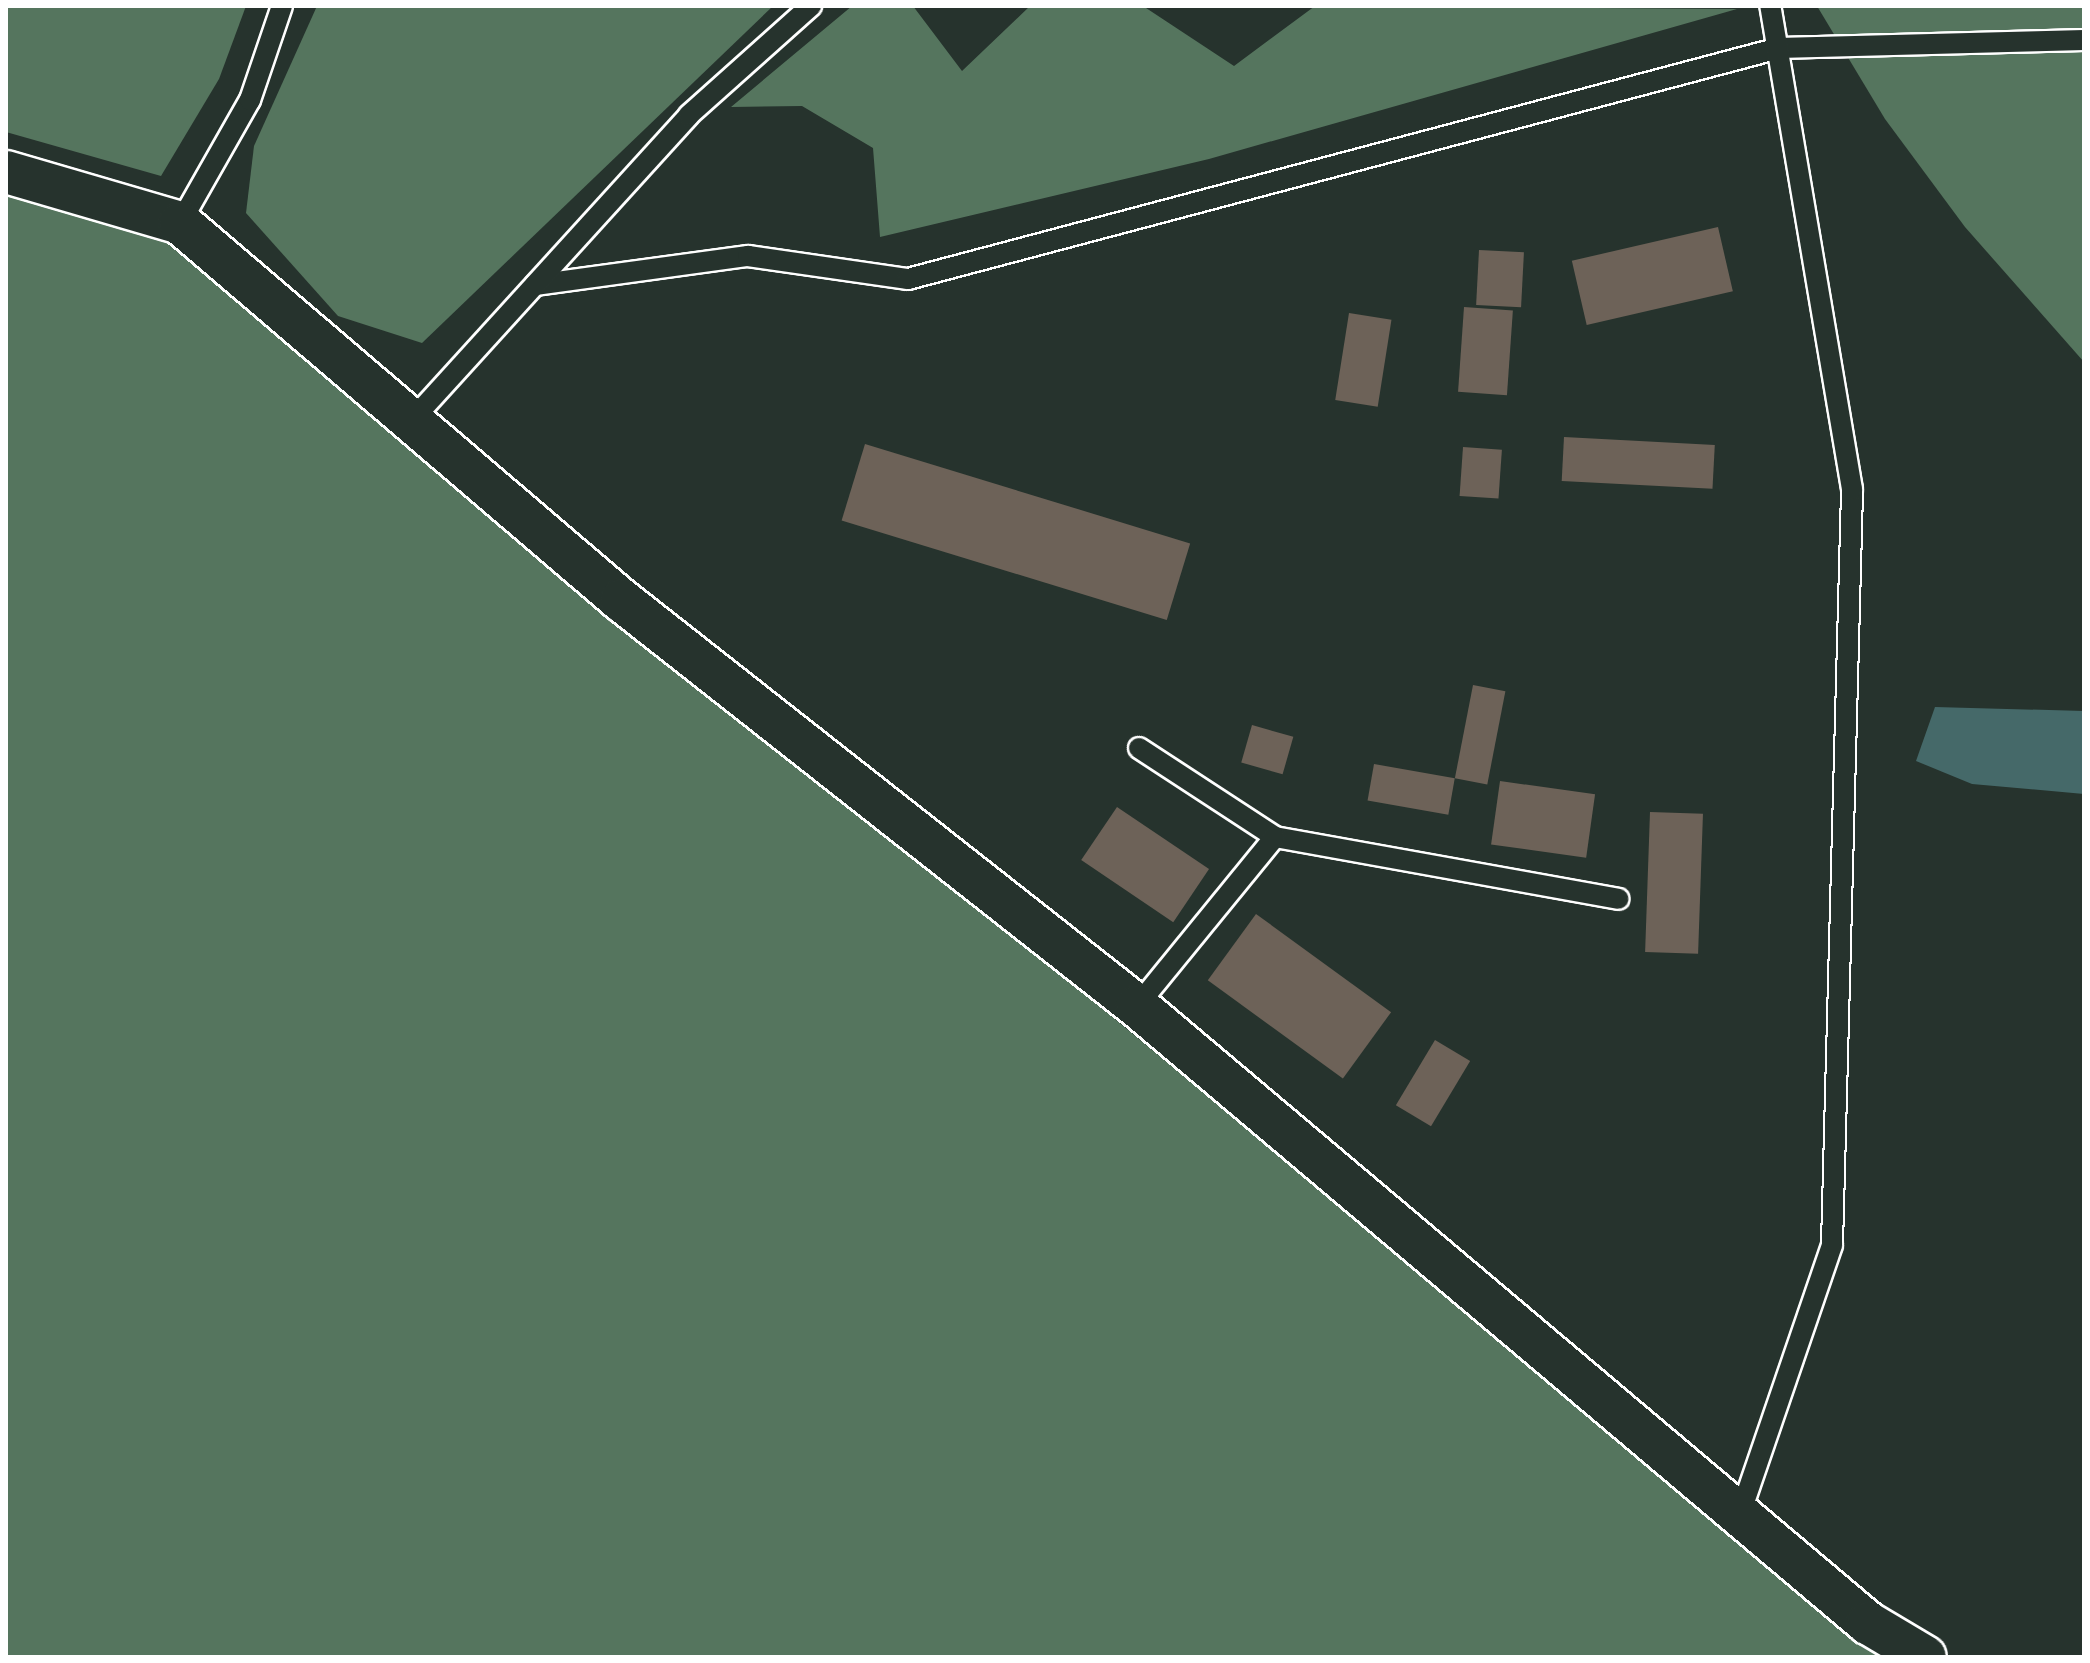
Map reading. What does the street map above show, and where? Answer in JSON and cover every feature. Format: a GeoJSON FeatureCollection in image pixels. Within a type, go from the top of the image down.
{"type":"FeatureCollection","features":[{"type":"Feature","properties":{"kind":"street"},"geometry":{"type":"LineString","coordinates":[[6,172],[180,223],[621,600],[1137,1006],[1868,1623],[1925,1657]]}},
{"type":"Feature","properties":{"kind":"lane"},"geometry":{"type":"LineString","coordinates":[[180,223],[250,100],[282,6]]}},
{"type":"Feature","properties":{"kind":"lane"},"geometry":{"type":"LineString","coordinates":[[411,421],[689,115],[811,6]]}},
{"type":"Feature","properties":{"kind":"lane"},"geometry":{"type":"LineString","coordinates":[[1740,1514],[1832,1245],[1852,489],[1770,6]]}},
{"type":"Feature","properties":{"kind":"lane"},"geometry":{"type":"LineString","coordinates":[[535,285],[748,256],[908,279],[1779,48],[2084,40]]}},
{"type":"Feature","properties":{"kind":"lane"},"geometry":{"type":"LineString","coordinates":[[1139,748],[1275,837],[1618,899]]}},
{"type":"Feature","properties":{"kind":"lane"},"geometry":{"type":"LineString","coordinates":[[1137,1006],[1275,837]]}},
{"type":"Feature","properties":{"kind":"green space"},"geometry":{"type":"Polygon","coordinates":[[[6,6],[246,6],[219,79],[161,176],[6,132],[6,6]]]}},
{"type":"Feature","properties":{"kind":"green space"},"geometry":{"type":"Polygon","coordinates":[[[317,6],[773,6],[422,343],[338,316],[246,213],[254,146],[317,6]]]}},
{"type":"Feature","properties":{"kind":"green space"},"geometry":{"type":"Polygon","coordinates":[[[852,6],[913,6],[962,71],[1030,6],[1143,6],[1234,66],[1315,6],[1737,9],[1209,159],[880,237],[873,148],[802,106],[731,107],[852,6]]]}},
{"type":"Feature","properties":{"kind":"green space"},"geometry":{"type":"Polygon","coordinates":[[[1817,6],[2084,6],[2084,362],[1965,227],[1885,119],[1817,6]]]}},
{"type":"Feature","properties":{"kind":"green space"},"geometry":{"type":"Polygon","coordinates":[[[6,188],[171,237],[1885,1657],[6,1657],[6,188]]]}},
{"type":"Feature","properties":{"kind":"water"},"geometry":{"type":"Polygon","coordinates":[[[1935,707],[2084,711],[2084,794],[1972,784],[1916,761],[1935,707]]]}},
{"type":"Feature","properties":{"kind":"building"},"geometry":{"type":"Polygon","coordinates":[[[1718,227],[1733,291],[1587,325],[1572,261],[1718,227]]]}},
{"type":"Feature","properties":{"kind":"building"},"geometry":{"type":"Polygon","coordinates":[[[1479,250],[1524,252],[1521,307],[1476,305],[1479,250]]]}},
{"type":"Feature","properties":{"kind":"building"},"geometry":{"type":"Polygon","coordinates":[[[1464,307],[1513,310],[1507,395],[1458,392],[1464,307]]]}},
{"type":"Feature","properties":{"kind":"building"},"geometry":{"type":"Polygon","coordinates":[[[1349,313],[1391,320],[1378,407],[1335,400],[1349,313]]]}},
{"type":"Feature","properties":{"kind":"building"},"geometry":{"type":"Polygon","coordinates":[[[1564,437],[1715,445],[1712,489],[1562,481],[1564,437]]]}},
{"type":"Feature","properties":{"kind":"building"},"geometry":{"type":"Polygon","coordinates":[[[865,444],[1190,543],[1167,620],[842,521],[865,444]]]}},
{"type":"Feature","properties":{"kind":"building"},"geometry":{"type":"Polygon","coordinates":[[[1463,447],[1502,450],[1498,499],[1460,496],[1463,447]]]}},
{"type":"Feature","properties":{"kind":"building"},"geometry":{"type":"Polygon","coordinates":[[[1473,685],[1505,691],[1487,785],[1455,778],[1473,685]]]}},
{"type":"Feature","properties":{"kind":"building"},"geometry":{"type":"Polygon","coordinates":[[[1252,725],[1293,737],[1283,774],[1241,762],[1252,725]]]}},
{"type":"Feature","properties":{"kind":"building"},"geometry":{"type":"Polygon","coordinates":[[[1374,764],[1455,778],[1448,815],[1368,800],[1374,764]]]}},
{"type":"Feature","properties":{"kind":"building"},"geometry":{"type":"Polygon","coordinates":[[[1500,781],[1595,794],[1586,858],[1491,844],[1500,781]]]}},
{"type":"Feature","properties":{"kind":"building"},"geometry":{"type":"Polygon","coordinates":[[[1117,807],[1209,869],[1173,922],[1081,860],[1117,807]]]}},
{"type":"Feature","properties":{"kind":"building"},"geometry":{"type":"Polygon","coordinates":[[[1650,812],[1703,814],[1698,954],[1645,952],[1650,812]]]}},
{"type":"Feature","properties":{"kind":"building"},"geometry":{"type":"Polygon","coordinates":[[[1256,914],[1391,1012],[1343,1078],[1208,980],[1256,914]]]}},
{"type":"Feature","properties":{"kind":"building"},"geometry":{"type":"Polygon","coordinates":[[[1435,1040],[1470,1061],[1431,1126],[1396,1105],[1435,1040]]]}}]}
